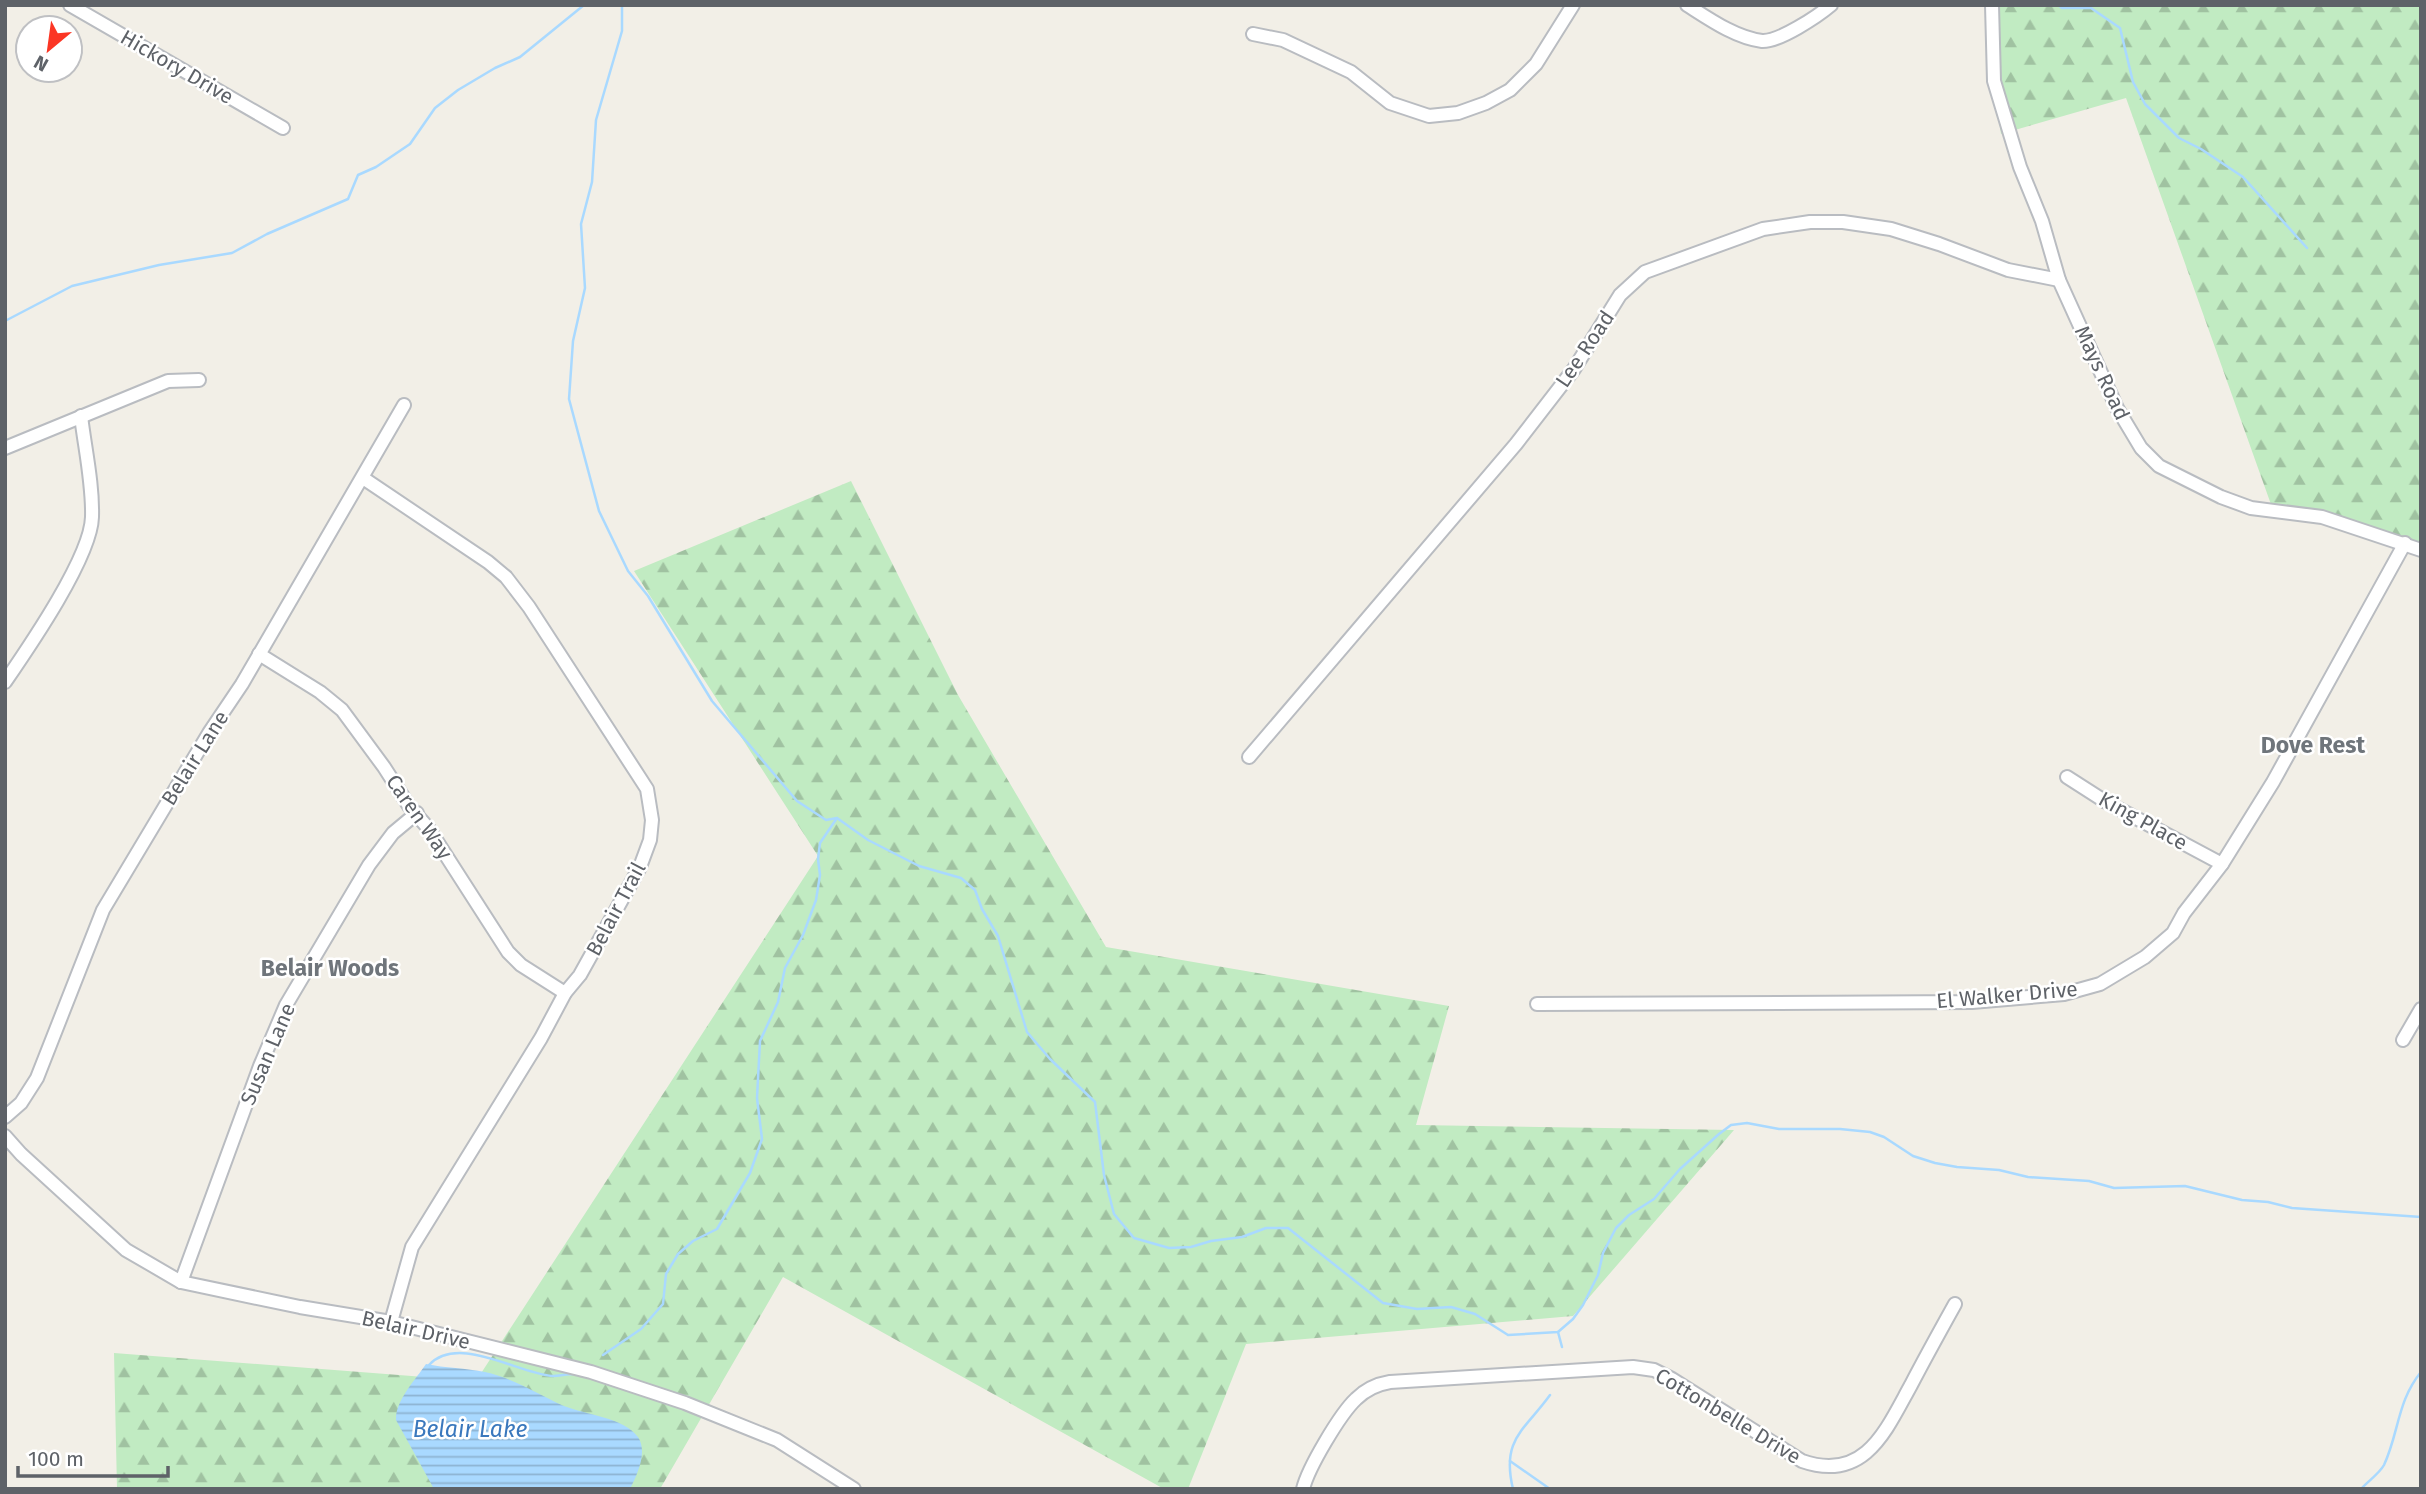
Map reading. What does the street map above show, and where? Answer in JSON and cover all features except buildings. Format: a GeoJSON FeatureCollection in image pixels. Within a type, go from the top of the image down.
{"type":"FeatureCollection","features":[{"type":"Feature","properties":{"kind":"street","name":"Hickory Drive"},"geometry":{"type":"LineString","coordinates":[[70,5],[283,128]]}},
{"type":"Feature","properties":{"kind":"street"},"geometry":{"type":"LineString","coordinates":[[1253,34],[1283,40],[1351,72],[1390,103],[1429,116],[1458,113],[1486,103],[1510,90],[1536,64],[1573,5]]}},
{"type":"Feature","properties":{"kind":"street"},"geometry":{"type":"LineString","coordinates":[[1687,5],[1737,33],[1764,41],[1800,27],[1830,5]]}},
{"type":"Feature","properties":{"kind":"street","name":"Mays Road"},"geometry":{"type":"LineString","coordinates":[[1992,5],[1994,81],[2005,123],[2042,221],[2059,280],[2117,408],[2141,448],[2159,466],[2221,497],[2252,508],[2322,517],[2421,550]]}},
{"type":"Feature","properties":{"kind":"street","name":"Lee Road"},"geometry":{"type":"LineString","coordinates":[[1249,757],[1516,443],[1574,369],[1620,295],[1645,272],[1763,229],[1810,222],[1843,222],[1891,229],[2008,271],[2059,280]]}},
{"type":"Feature","properties":{"kind":"street"},"geometry":{"type":"LineString","coordinates":[[5,448],[168,381],[199,380]]}},
{"type":"Feature","properties":{"kind":"street","name":"Belair Lane"},"geometry":{"type":"LineString","coordinates":[[5,1118],[21,1103],[37,1078],[103,910],[259,654],[404,405]]}},
{"type":"Feature","properties":{"kind":"street"},"geometry":{"type":"LineString","coordinates":[[5,682],[34,639],[88,538],[92,518],[81,416]]}},
{"type":"Feature","properties":{"kind":"street","name":"Belair Trail"},"geometry":{"type":"LineString","coordinates":[[363,478],[506,577],[529,607],[647,789],[652,820],[650,840],[640,867],[580,975],[565,993],[541,1038],[412,1247],[391,1322]]}},
{"type":"Feature","properties":{"kind":"street","name":"El Walker Drive"},"geometry":{"type":"LineString","coordinates":[[1537,1004],[1972,1002],[2083,990],[2100,984],[2145,957],[2173,933],[2184,913],[2222,864],[2273,782],[2405,543]]}},
{"type":"Feature","properties":{"kind":"street","name":"Caren Way"},"geometry":{"type":"LineString","coordinates":[[259,654],[320,692],[342,710],[409,806],[429,829],[508,952],[521,965],[565,993]]}},
{"type":"Feature","properties":{"kind":"street","name":"King Place"},"geometry":{"type":"LineString","coordinates":[[2067,777],[2106,802],[2222,864]]}},
{"type":"Feature","properties":{"kind":"street","name":"Susan Lane"},"geometry":{"type":"LineString","coordinates":[[181,1282],[260,1066],[286,1005],[369,865],[393,833],[417,814]]}},
{"type":"Feature","properties":{"kind":"street"},"geometry":{"type":"LineString","coordinates":[[2403,1040],[2421,1009]]}},
{"type":"Feature","properties":{"kind":"street","name":"Belair Drive"},"geometry":{"type":"LineString","coordinates":[[5,1136],[21,1154],[126,1250],[181,1282],[300,1307],[391,1322],[591,1372],[685,1403],[777,1440],[854,1489]]}},
{"type":"Feature","properties":{"kind":"street","name":"Cottonbelle Drive"},"geometry":{"type":"LineString","coordinates":[[1303,1489],[1310,1471],[1350,1406],[1360,1395],[1378,1385],[1390,1381],[1633,1367],[1654,1370],[1666,1376],[1802,1461],[1817,1465],[1843,1465],[1863,1456],[1884,1433],[1955,1304]]}},
{"type":"Feature","properties":{"kind":"green space"},"geometry":{"type":"Polygon","coordinates":[[[1985,5],[2421,5],[2421,554],[2354,526],[2273,510],[2126,98],[2001,134],[1985,5]]]}},
{"type":"Feature","properties":{"kind":"green space"},"geometry":{"type":"Polygon","coordinates":[[[851,481],[958,695],[1106,947],[1449,1006],[1416,1125],[1734,1130],[1573,1316],[1246,1344],[1188,1489],[1164,1489],[783,1277],[660,1489],[117,1489],[114,1353],[476,1381],[818,856],[634,571],[851,481]]]}},
{"type":"Feature","properties":{"kind":"water","name":"Belair Lake"},"geometry":{"type":"Polygon","coordinates":[[[426,1364],[495,1375],[516,1382],[564,1406],[623,1425],[638,1437],[642,1449],[636,1477],[630,1489],[434,1489],[396,1420],[402,1398],[426,1364]]]}},
{"type":"Feature","properties":{"kind":"waterway"},"geometry":{"type":"LineString","coordinates":[[5,321],[72,286],[159,265],[232,253],[267,234],[348,199],[358,175],[376,167],[410,144],[435,108],[458,90],[520,57],[584,5]]}},
{"type":"Feature","properties":{"kind":"waterway"},"geometry":{"type":"LineString","coordinates":[[622,5],[622,31],[596,120],[592,182],[581,224],[585,288],[573,341],[569,399],[599,511],[628,571],[648,596],[712,701],[797,801],[826,820],[837,818],[868,840],[919,866],[961,878],[975,890],[982,909],[998,936],[1027,1032],[1050,1059],[1095,1102],[1104,1175],[1114,1214],[1134,1238],[1169,1248],[1191,1247],[1242,1237],[1266,1228],[1288,1228],[1383,1303],[1417,1309],[1451,1307],[1475,1314],[1508,1335],[1558,1332],[1573,1319],[1583,1305],[1598,1275],[1603,1253],[1616,1228],[1629,1215],[1654,1199],[1680,1169],[1719,1134],[1731,1125],[1747,1123],[1779,1129],[1870,1132],[1884,1137],[1913,1156],[1935,1163],[1999,1170],[2028,1177],[2089,1181],[2114,1188],[2185,1186],[2242,1200],[2268,1202],[2292,1208],[2421,1217]]}},
{"type":"Feature","properties":{"kind":"waterway"},"geometry":{"type":"LineString","coordinates":[[2058,5],[2062,8],[2091,8],[2120,28],[2133,82],[2145,104],[2179,138],[2243,177],[2307,248]]}},
{"type":"Feature","properties":{"kind":"waterway"},"geometry":{"type":"LineString","coordinates":[[603,1355],[641,1329],[663,1304],[666,1274],[678,1254],[693,1241],[717,1229],[750,1173],[762,1139],[757,1098],[760,1041],[778,1002],[785,968],[803,935],[816,900],[820,875],[820,843],[837,818]]}},
{"type":"Feature","properties":{"kind":"waterway"},"geometry":{"type":"LineString","coordinates":[[1558,1332],[1562,1347]]}},
{"type":"Feature","properties":{"kind":"waterway"},"geometry":{"type":"LineString","coordinates":[[429,1365],[441,1356],[456,1353],[488,1358],[552,1376],[574,1374]]}},
{"type":"Feature","properties":{"kind":"waterway"},"geometry":{"type":"LineString","coordinates":[[2361,1489],[2384,1465],[2407,1394],[2421,1372]]}},
{"type":"Feature","properties":{"kind":"waterway"},"geometry":{"type":"LineString","coordinates":[[1513,1489],[1510,1472],[1513,1447],[1524,1427],[1550,1395]]}},
{"type":"Feature","properties":{"kind":"waterway"},"geometry":{"type":"LineString","coordinates":[[1510,1461],[1550,1489]]}},
{"type":"Feature","properties":{"kind":"district","name":"Dove Rest"},"geometry":{"type":"Point","coordinates":[2313,745]}},
{"type":"Feature","properties":{"kind":"district","name":"Belair Woods"},"geometry":{"type":"Point","coordinates":[330,968]}}]}
